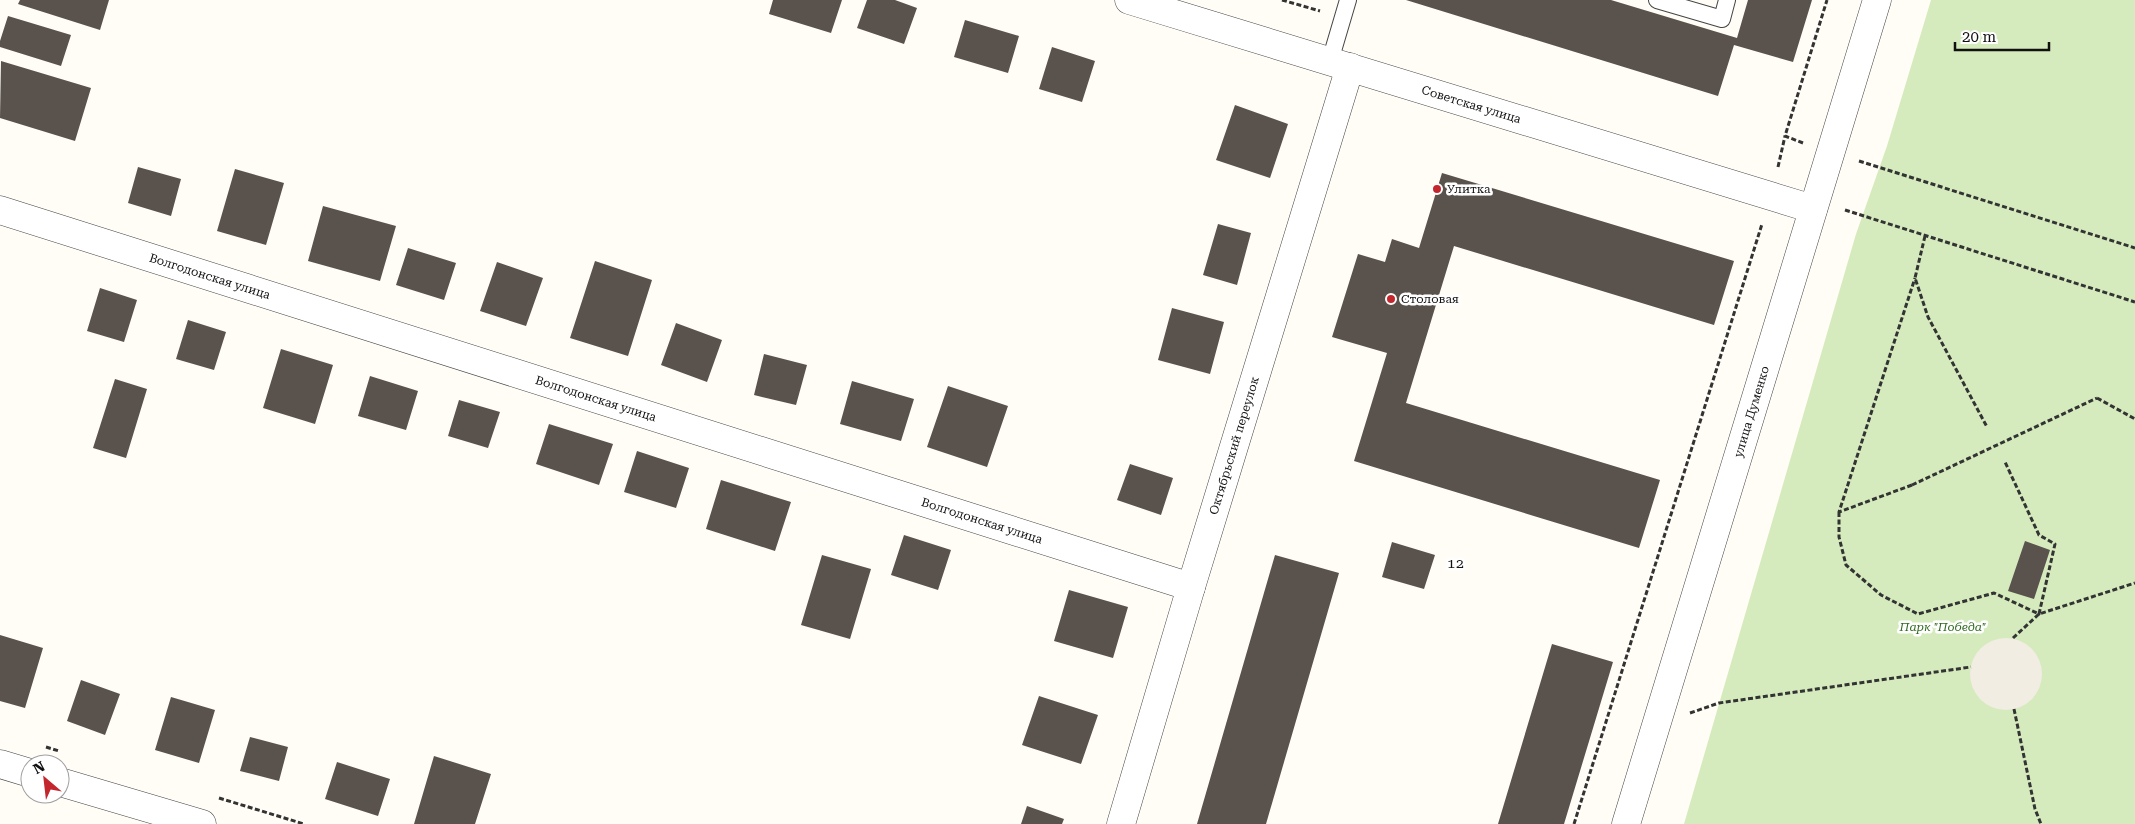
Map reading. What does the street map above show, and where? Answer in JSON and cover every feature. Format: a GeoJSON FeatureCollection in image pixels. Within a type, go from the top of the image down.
{"type":"FeatureCollection","features":[{"type":"Feature","properties":{"kind":"street","name":"Советская улица"},"geometry":{"type":"LineString","coordinates":[[1129,0],[1813,209]]}},
{"type":"Feature","properties":{"kind":"street","name":"улица Думенко"},"geometry":{"type":"LineString","coordinates":[[1626,824],[1877,0]]}},
{"type":"Feature","properties":{"kind":"street","name":"Октябрьский переулок"},"geometry":{"type":"LineString","coordinates":[[1120,824],[1191,587],[1340,64]]}},
{"type":"Feature","properties":{"kind":"street","name":"Волгодонская улица"},"geometry":{"type":"LineString","coordinates":[[0,210],[1191,587]]}},
{"type":"Feature","properties":{"kind":"street"},"geometry":{"type":"LineString","coordinates":[[0,764],[20,770]]}},
{"type":"Feature","properties":{"kind":"street"},"geometry":{"type":"LineString","coordinates":[[70,785],[202,824]]}},
{"type":"Feature","properties":{"kind":"lane"},"geometry":{"type":"LineString","coordinates":[[1340,64],[1342,18],[1348,0]]}},
{"type":"Feature","properties":{"kind":"lane"},"geometry":{"type":"LineString","coordinates":[[1657,0],[1722,19],[1727,0]]}},
{"type":"Feature","properties":{"kind":"path"},"geometry":{"type":"LineString","coordinates":[[1282,0],[1342,18]]}},
{"type":"Feature","properties":{"kind":"path"},"geometry":{"type":"LineString","coordinates":[[1574,824],[1770,196],[1827,0]]}},
{"type":"Feature","properties":{"kind":"path"},"geometry":{"type":"LineString","coordinates":[[1786,136],[1830,152],[2135,248]]}},
{"type":"Feature","properties":{"kind":"path"},"geometry":{"type":"LineString","coordinates":[[1840,209],[2135,302]]}},
{"type":"Feature","properties":{"kind":"path"},"geometry":{"type":"LineString","coordinates":[[1925,236],[1915,278],[1839,512],[1839,537],[1846,565],[1881,595],[1918,614],[1994,593],[2040,614]]}},
{"type":"Feature","properties":{"kind":"path"},"geometry":{"type":"LineString","coordinates":[[1915,278],[1928,317],[1987,427]]}},
{"type":"Feature","properties":{"kind":"path"},"geometry":{"type":"LineString","coordinates":[[1839,512],[1912,485],[2097,398],[2135,419]]}},
{"type":"Feature","properties":{"kind":"path"},"geometry":{"type":"LineString","coordinates":[[2005,462],[2039,534],[2055,544],[2040,614]]}},
{"type":"Feature","properties":{"kind":"path"},"geometry":{"type":"LineString","coordinates":[[2013,638],[2040,614],[2135,583]]}},
{"type":"Feature","properties":{"kind":"path"},"geometry":{"type":"LineString","coordinates":[[1690,713],[1720,703],[1970,667]]}},
{"type":"Feature","properties":{"kind":"path"},"geometry":{"type":"LineString","coordinates":[[2014,709],[2035,809],[2041,824]]}},
{"type":"Feature","properties":{"kind":"green space","name":"Парк \"Победа\""},"geometry":{"type":"Polygon","coordinates":[[[1931,0],[2135,0],[2135,824],[1684,824],[1856,234],[1887,146],[1931,0]]]}},
{"type":"Feature","properties":{"kind":"shaded area"},"geometry":{"type":"Polygon","coordinates":[[[2006,638],[2026,644],[2036,654],[2042,674],[2036,694],[2026,704],[2006,710],[1986,704],[1976,694],[1970,674],[1976,654],[1986,644],[2006,638]]]}},
{"type":"Feature","properties":{"kind":"building"},"geometry":{"type":"Polygon","coordinates":[[[20,0],[109,0],[100,30],[18,4],[20,0]]]}},
{"type":"Feature","properties":{"kind":"building"},"geometry":{"type":"Polygon","coordinates":[[[773,0],[842,0],[831,33],[769,14],[773,0]]]}},
{"type":"Feature","properties":{"kind":"building"},"geometry":{"type":"Polygon","coordinates":[[[867,0],[895,0],[917,8],[904,44],[857,28],[867,0]]]}},
{"type":"Feature","properties":{"kind":"building"},"geometry":{"type":"Polygon","coordinates":[[[1406,0],[1611,0],[1737,38],[1748,0],[1812,0],[1793,62],[1734,45],[1718,96],[1406,0]]]}},
{"type":"Feature","properties":{"kind":"building"},"geometry":{"type":"Polygon","coordinates":[[[8,16],[71,35],[61,66],[0,47],[8,16]]]}},
{"type":"Feature","properties":{"kind":"building"},"geometry":{"type":"Polygon","coordinates":[[[965,20],[1019,36],[1008,73],[954,57],[965,20]]]}},
{"type":"Feature","properties":{"kind":"building"},"geometry":{"type":"Polygon","coordinates":[[[1052,47],[1095,61],[1082,102],[1039,89],[1052,47]]]}},
{"type":"Feature","properties":{"kind":"building"},"geometry":{"type":"Polygon","coordinates":[[[1,61],[91,88],[75,141],[0,118],[1,61]]]}},
{"type":"Feature","properties":{"kind":"building"},"geometry":{"type":"Polygon","coordinates":[[[1235,105],[1288,124],[1270,178],[1216,160],[1235,105]]]}},
{"type":"Feature","properties":{"kind":"building"},"geometry":{"type":"Polygon","coordinates":[[[138,167],[181,179],[171,216],[128,203],[138,167]]]}},
{"type":"Feature","properties":{"kind":"building"},"geometry":{"type":"Polygon","coordinates":[[[235,169],[284,183],[266,245],[217,231],[235,169]]]}},
{"type":"Feature","properties":{"kind":"building"},"geometry":{"type":"Polygon","coordinates":[[[1442,173],[1734,261],[1714,325],[1454,246],[1406,403],[1660,480],[1639,548],[1354,461],[1387,353],[1332,337],[1358,254],[1385,262],[1392,239],[1419,248],[1442,173]]]}},
{"type":"Feature","properties":{"kind":"building"},"geometry":{"type":"Polygon","coordinates":[[[323,206],[396,226],[380,281],[308,261],[323,206]]]}},
{"type":"Feature","properties":{"kind":"building"},"geometry":{"type":"Polygon","coordinates":[[[1218,224],[1251,233],[1237,285],[1203,275],[1218,224]]]}},
{"type":"Feature","properties":{"kind":"building"},"geometry":{"type":"Polygon","coordinates":[[[408,248],[456,263],[444,300],[396,285],[408,248]]]}},
{"type":"Feature","properties":{"kind":"building"},"geometry":{"type":"Polygon","coordinates":[[[595,261],[652,280],[628,356],[570,338],[595,261]]]}},
{"type":"Feature","properties":{"kind":"building"},"geometry":{"type":"Polygon","coordinates":[[[497,262],[543,278],[526,326],[480,311],[497,262]]]}},
{"type":"Feature","properties":{"kind":"building"},"geometry":{"type":"Polygon","coordinates":[[[100,288],[137,300],[124,342],[87,331],[100,288]]]}},
{"type":"Feature","properties":{"kind":"building"},"geometry":{"type":"Polygon","coordinates":[[[1172,308],[1224,322],[1210,374],[1158,360],[1172,308]]]}},
{"type":"Feature","properties":{"kind":"building"},"geometry":{"type":"Polygon","coordinates":[[[188,320],[226,332],[214,370],[176,359],[188,320]]]}},
{"type":"Feature","properties":{"kind":"building"},"geometry":{"type":"Polygon","coordinates":[[[676,323],[722,340],[707,382],[661,365],[676,323]]]}},
{"type":"Feature","properties":{"kind":"building"},"geometry":{"type":"Polygon","coordinates":[[[281,349],[333,365],[315,424],[263,408],[281,349]]]}},
{"type":"Feature","properties":{"kind":"building"},"geometry":{"type":"Polygon","coordinates":[[[764,354],[807,365],[796,405],[754,395],[764,354]]]}},
{"type":"Feature","properties":{"kind":"building"},"geometry":{"type":"Polygon","coordinates":[[[370,376],[418,391],[406,430],[358,416],[370,376]]]}},
{"type":"Feature","properties":{"kind":"building"},"geometry":{"type":"Polygon","coordinates":[[[115,379],[147,389],[126,458],[93,448],[115,379]]]}},
{"type":"Feature","properties":{"kind":"building"},"geometry":{"type":"Polygon","coordinates":[[[852,381],[914,399],[901,441],[840,424],[852,381]]]}},
{"type":"Feature","properties":{"kind":"building"},"geometry":{"type":"Polygon","coordinates":[[[948,386],[1008,406],[987,467],[927,447],[948,386]]]}},
{"type":"Feature","properties":{"kind":"building"},"geometry":{"type":"Polygon","coordinates":[[[459,400],[500,412],[488,448],[448,436],[459,400]]]}},
{"type":"Feature","properties":{"kind":"building"},"geometry":{"type":"Polygon","coordinates":[[[549,424],[613,444],[599,485],[536,464],[549,424]]]}},
{"type":"Feature","properties":{"kind":"building"},"geometry":{"type":"Polygon","coordinates":[[[637,451],[689,468],[676,508],[624,492],[637,451]]]}},
{"type":"Feature","properties":{"kind":"building"},"geometry":{"type":"Polygon","coordinates":[[[1130,464],[1173,478],[1161,515],[1117,500],[1130,464]]]}},
{"type":"Feature","properties":{"kind":"building"},"geometry":{"type":"Polygon","coordinates":[[[721,480],[791,502],[775,551],[706,529],[721,480]]]}},
{"type":"Feature","properties":{"kind":"building"},"geometry":{"type":"Polygon","coordinates":[[[904,535],[951,550],[938,590],[891,575],[904,535]]]}},
{"type":"Feature","properties":{"kind":"building"},"geometry":{"type":"Polygon","coordinates":[[[2025,541],[2050,550],[2034,599],[2008,591],[2025,541]]]}},
{"type":"Feature","properties":{"kind":"building"},"geometry":{"type":"Polygon","coordinates":[[[1392,542],[1435,555],[1424,589],[1382,577],[1392,542]]]}},
{"type":"Feature","properties":{"kind":"building"},"geometry":{"type":"Polygon","coordinates":[[[822,555],[871,569],[850,639],[801,625],[822,555]]]}},
{"type":"Feature","properties":{"kind":"building"},"geometry":{"type":"Polygon","coordinates":[[[1275,555],[1339,573],[1266,824],[1197,824],[1275,555]]]}},
{"type":"Feature","properties":{"kind":"building"},"geometry":{"type":"Polygon","coordinates":[[[1069,590],[1128,607],[1113,658],[1054,641],[1069,590]]]}},
{"type":"Feature","properties":{"kind":"building"},"geometry":{"type":"Polygon","coordinates":[[[0,635],[43,648],[25,708],[0,701],[0,635]]]}},
{"type":"Feature","properties":{"kind":"building"},"geometry":{"type":"Polygon","coordinates":[[[1552,644],[1613,662],[1564,824],[1498,824],[1552,644]]]}},
{"type":"Feature","properties":{"kind":"building"},"geometry":{"type":"Polygon","coordinates":[[[81,680],[120,694],[105,735],[67,721],[81,680]]]}},
{"type":"Feature","properties":{"kind":"building"},"geometry":{"type":"Polygon","coordinates":[[[1039,696],[1098,715],[1081,764],[1022,745],[1039,696]]]}},
{"type":"Feature","properties":{"kind":"building"},"geometry":{"type":"Polygon","coordinates":[[[171,697],[215,710],[199,763],[155,750],[171,697]]]}},
{"type":"Feature","properties":{"kind":"building"},"geometry":{"type":"Polygon","coordinates":[[[250,737],[288,747],[279,781],[240,771],[250,737]]]}},
{"type":"Feature","properties":{"kind":"building"},"geometry":{"type":"Polygon","coordinates":[[[434,756],[491,774],[475,824],[414,824],[434,756]]]}},
{"type":"Feature","properties":{"kind":"building"},"geometry":{"type":"Polygon","coordinates":[[[337,762],[390,779],[378,816],[325,799],[337,762]]]}},
{"type":"Feature","properties":{"kind":"building"},"geometry":{"type":"Polygon","coordinates":[[[1027,806],[1064,819],[1062,824],[1021,824],[1027,806]]]}},
{"type":"Feature","properties":{"kind":"place","name":"Улитка"},"geometry":{"type":"Point","coordinates":[1437,189]}},
{"type":"Feature","properties":{"kind":"place","name":"Столовая"},"geometry":{"type":"Point","coordinates":[1391,299]}},
{"type":"Feature","properties":{"kind":"district","name":"12"},"geometry":{"type":"Point","coordinates":[1456,563]}}]}
